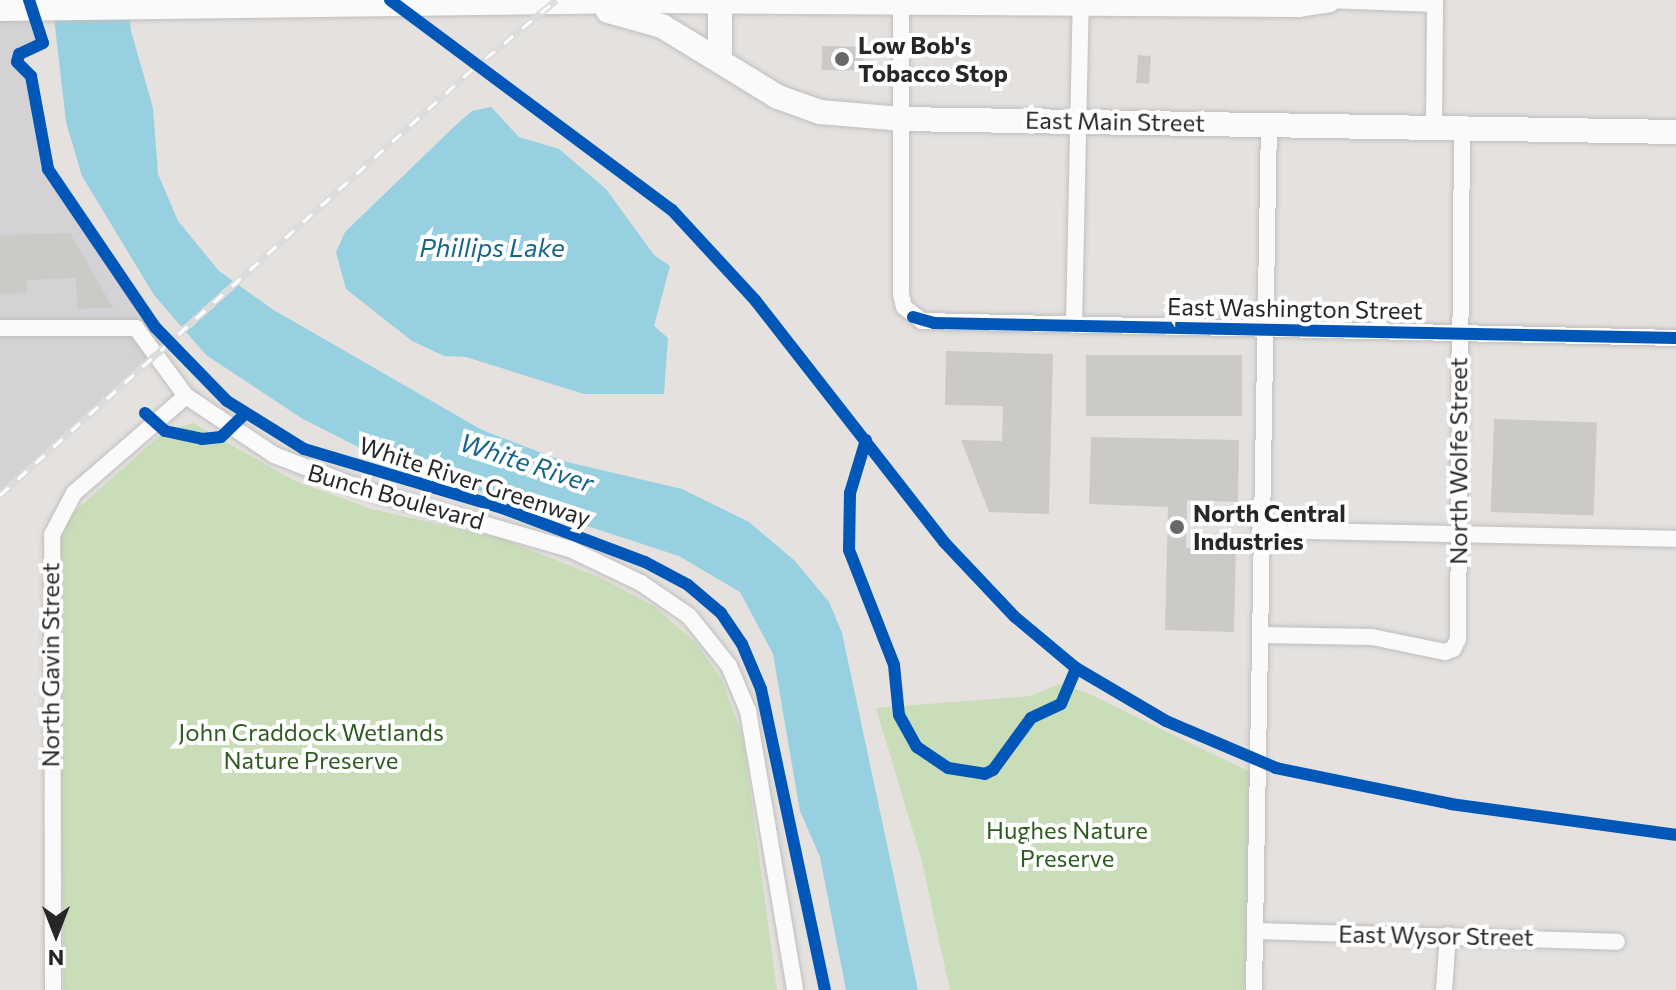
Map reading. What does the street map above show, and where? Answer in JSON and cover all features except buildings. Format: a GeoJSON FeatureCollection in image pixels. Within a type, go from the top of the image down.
{"type":"FeatureCollection","features":[{"type":"Feature","properties":{"kind":"main road"},"geometry":{"type":"LineString","coordinates":[[0,9],[1328,0]]}},
{"type":"Feature","properties":{"kind":"main road"},"geometry":{"type":"LineString","coordinates":[[720,2],[720,60]]}},
{"type":"Feature","properties":{"kind":"main road","name":"East Main Street"},"geometry":{"type":"LineString","coordinates":[[579,4],[662,26],[806,109],[901,119],[1676,132]]}},
{"type":"Feature","properties":{"kind":"street"},"geometry":{"type":"LineString","coordinates":[[1328,0],[1435,2],[1434,126]]}},
{"type":"Feature","properties":{"kind":"street"},"geometry":{"type":"LineString","coordinates":[[900,2],[901,119]]}},
{"type":"Feature","properties":{"kind":"street"},"geometry":{"type":"LineString","coordinates":[[1074,325],[1081,2]]}},
{"type":"Feature","properties":{"kind":"street","name":"East Washington Street"},"geometry":{"type":"LineString","coordinates":[[901,119],[901,294],[913,317],[934,323],[1676,338]]}},
{"type":"Feature","properties":{"kind":"street"},"geometry":{"type":"LineString","coordinates":[[1254,990],[1269,124]]}},
{"type":"Feature","properties":{"kind":"street","name":"North Wolfe Street"},"geometry":{"type":"LineString","coordinates":[[1261,635],[1372,637],[1438,651],[1453,649],[1458,639],[1462,127]]}},
{"type":"Feature","properties":{"kind":"street","name":"Bunch Boulevard"},"geometry":{"type":"LineString","coordinates":[[0,328],[136,328],[186,396],[256,446],[302,469],[570,549],[641,583],[689,616],[729,666],[748,711],[795,990]]}},
{"type":"Feature","properties":{"kind":"street","name":"North Gavin Street"},"geometry":{"type":"LineString","coordinates":[[53,990],[52,535],[74,493],[186,396]]}},
{"type":"Feature","properties":{"kind":"street"},"geometry":{"type":"LineString","coordinates":[[1260,530],[1676,539]]}},
{"type":"Feature","properties":{"kind":"street","name":"East Wysor Street"},"geometry":{"type":"LineString","coordinates":[[1255,931],[1617,942]]}},
{"type":"Feature","properties":{"kind":"street"},"geometry":{"type":"LineString","coordinates":[[1444,990],[1448,935]]}},
{"type":"Feature","properties":{"kind":"shaded area"},"geometry":{"type":"Polygon","coordinates":[[[0,9],[34,9],[43,43],[19,54],[17,62],[31,76],[42,154],[106,260],[170,342],[0,492],[0,9]]]}},
{"type":"Feature","properties":{"kind":"green space","name":"John Craddock Wetlands Nature Preserve"},"geometry":{"type":"Polygon","coordinates":[[[193,423],[293,480],[371,509],[500,538],[599,577],[654,606],[696,643],[722,680],[743,737],[777,990],[64,990],[58,554],[64,521],[165,431],[193,423]]]}},
{"type":"Feature","properties":{"kind":"green space","name":"Hughes Nature Preserve"},"geometry":{"type":"Polygon","coordinates":[[[1058,684],[1085,692],[1254,774],[1244,990],[950,990],[921,858],[876,708],[1031,696],[1058,684]]]}},
{"type":"Feature","properties":{"kind":"water","name":"White River"},"geometry":{"type":"Polygon","coordinates":[[[52,0],[128,0],[131,31],[153,108],[158,174],[178,221],[219,271],[272,309],[482,430],[563,461],[682,489],[749,522],[795,561],[829,602],[842,633],[918,990],[846,990],[820,857],[800,811],[773,654],[740,592],[679,556],[382,459],[303,419],[206,355],[154,295],[82,176],[66,122],[52,0]]]}},
{"type":"Feature","properties":{"kind":"water","name":"Phillips Lake"},"geometry":{"type":"Polygon","coordinates":[[[491,107],[519,137],[559,149],[606,189],[654,255],[670,266],[654,326],[668,338],[664,394],[584,394],[466,357],[444,356],[412,341],[346,289],[336,252],[345,232],[472,111],[491,107]]]}},
{"type":"Feature","properties":{"kind":"railway"},"geometry":{"type":"LineString","coordinates":[[0,495],[467,74],[556,0]]}},
{"type":"Feature","properties":{"kind":"cycle path","name":"White River Greenway"},"geometry":{"type":"LineString","coordinates":[[29,0],[43,43],[19,54],[17,62],[31,76],[48,169],[155,327],[227,401],[304,449],[502,508],[645,562],[688,585],[721,613],[742,644],[761,689],[825,990]]}},
{"type":"Feature","properties":{"kind":"cycle path"},"geometry":{"type":"LineString","coordinates":[[390,0],[672,210],[755,300],[944,542],[1015,617],[1076,668],[1166,721],[1276,768],[1451,804],[1676,835]]}},
{"type":"Feature","properties":{"kind":"cycle path"},"geometry":{"type":"LineString","coordinates":[[913,317],[934,323],[1676,338]]}},
{"type":"Feature","properties":{"kind":"cycle path"},"geometry":{"type":"LineString","coordinates":[[145,413],[165,431],[202,439],[221,437],[244,415]]}},
{"type":"Feature","properties":{"kind":"cycle path"},"geometry":{"type":"LineString","coordinates":[[866,440],[850,493],[849,550],[894,665],[899,715],[917,747],[948,768],[985,774],[993,770],[1031,718],[1061,704],[1076,668]]}},
{"type":"Feature","properties":{"kind":"place","name":"Low Bob's Tobacco Stop"},"geometry":{"type":"Point","coordinates":[842,59]}},
{"type":"Feature","properties":{"kind":"place","name":"North Central Industries"},"geometry":{"type":"Point","coordinates":[1177,527]}}]}
